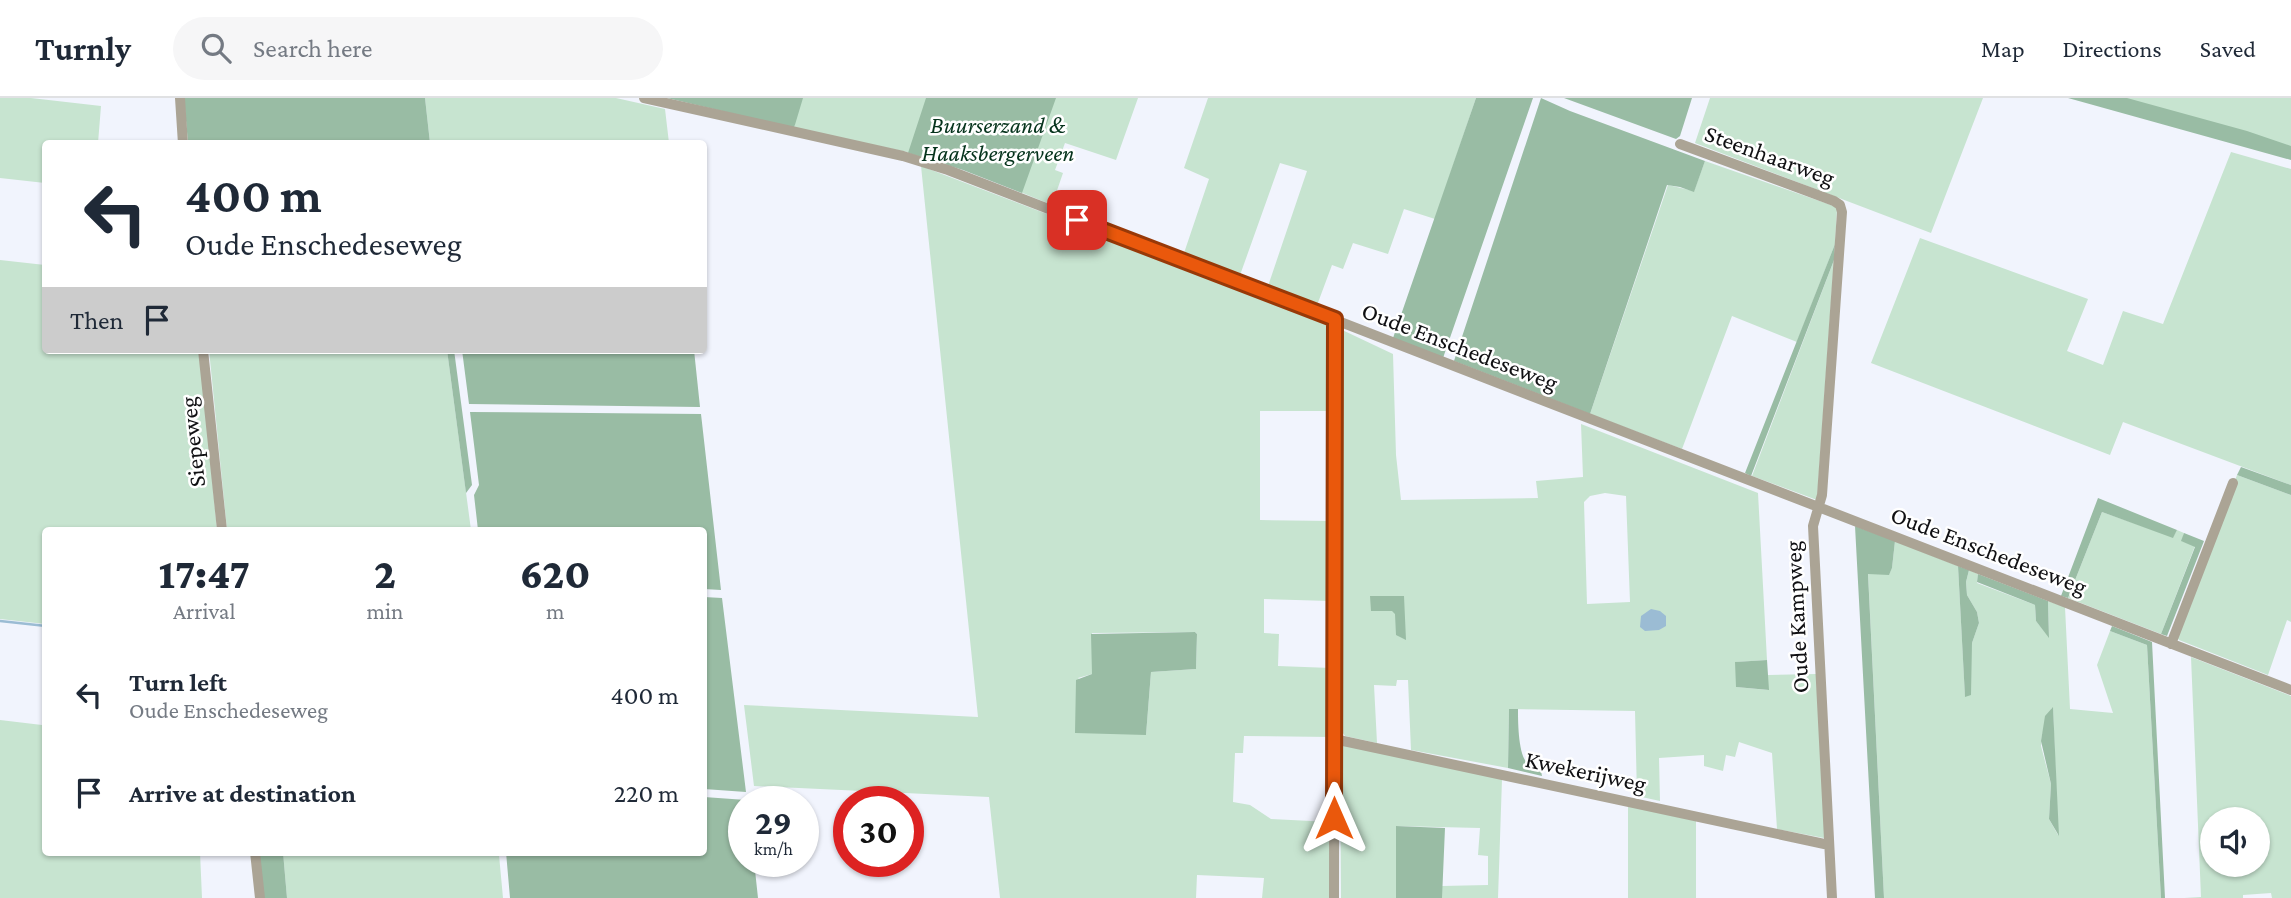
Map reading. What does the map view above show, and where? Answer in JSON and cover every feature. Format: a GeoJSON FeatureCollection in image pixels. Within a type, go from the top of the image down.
{"type":"FeatureCollection","features":[{"type":"Feature","properties":{"kind":"street"},"geometry":{"type":"LineString","coordinates":[[180,98],[183,140]]}},
{"type":"Feature","properties":{"kind":"street","name":"Oude Enschedeseweg"},"geometry":{"type":"LineString","coordinates":[[644,98],[903,156],[948,170],[2291,690]]}},
{"type":"Feature","properties":{"kind":"street","name":"Steenhaarweg"},"geometry":{"type":"LineString","coordinates":[[1680,144],[1834,201],[1842,209]]}},
{"type":"Feature","properties":{"kind":"street","name":"Oude Kampweg"},"geometry":{"type":"LineString","coordinates":[[1832,898],[1813,526],[1822,495],[1842,209]]}},
{"type":"Feature","properties":{"kind":"street"},"geometry":{"type":"LineString","coordinates":[[1334,898],[1335,319]]}},
{"type":"Feature","properties":{"kind":"street","name":"Siepeweg"},"geometry":{"type":"LineString","coordinates":[[203,354],[222,527]]}},
{"type":"Feature","properties":{"kind":"street"},"geometry":{"type":"LineString","coordinates":[[2171,644],[2233,483]]}},
{"type":"Feature","properties":{"kind":"street","name":"Kwekerijweg"},"geometry":{"type":"LineString","coordinates":[[1334,739],[1829,845]]}},
{"type":"Feature","properties":{"kind":"street"},"geometry":{"type":"LineString","coordinates":[[256,856],[260,898]]}},
{"type":"Feature","properties":{"kind":"green space"},"geometry":{"type":"Polygon","coordinates":[[[0,98],[31,98],[101,106],[98,140],[42,140],[42,183],[0,178],[0,98]]]}},
{"type":"Feature","properties":{"kind":"green space"},"geometry":{"type":"Polygon","coordinates":[[[184,98],[425,98],[430,140],[188,140],[184,98]]]}},
{"type":"Feature","properties":{"kind":"green space"},"geometry":{"type":"Polygon","coordinates":[[[425,98],[616,98],[665,109],[669,140],[430,140],[425,98]]]}},
{"type":"Feature","properties":{"kind":"green space"},"geometry":{"type":"Polygon","coordinates":[[[667,98],[803,98],[794,128],[667,98]]]}},
{"type":"Feature","properties":{"kind":"green space","name":"Buurserzand & Haaksbergerveen"},"geometry":{"type":"Polygon","coordinates":[[[678,98],[1138,98],[1116,160],[1065,143],[1055,170],[1063,173],[1052,205],[940,159],[794,128],[795,125],[678,98]]]}},
{"type":"Feature","properties":{"kind":"green space"},"geometry":{"type":"Polygon","coordinates":[[[926,98],[1056,98],[1022,193],[963,170],[908,153],[926,98]]]}},
{"type":"Feature","properties":{"kind":"green space"},"geometry":{"type":"Polygon","coordinates":[[[1208,98],[1476,98],[1435,219],[1404,209],[1388,254],[1353,243],[1343,269],[1332,265],[1316,308],[1267,289],[1307,171],[1280,163],[1239,278],[1183,256],[1209,179],[1184,168],[1208,98]]]}},
{"type":"Feature","properties":{"kind":"green space"},"geometry":{"type":"Polygon","coordinates":[[[1476,98],[1533,98],[1443,358],[1393,338],[1476,98]]]}},
{"type":"Feature","properties":{"kind":"green space"},"geometry":{"type":"Polygon","coordinates":[[[1541,98],[1705,161],[1694,192],[1667,185],[1590,414],[1454,361],[1541,98]]]}},
{"type":"Feature","properties":{"kind":"green space"},"geometry":{"type":"Polygon","coordinates":[[[1564,98],[1692,98],[1680,136],[1676,139],[1564,98]]]}},
{"type":"Feature","properties":{"kind":"green space"},"geometry":{"type":"Polygon","coordinates":[[[1710,98],[1983,98],[1931,233],[1695,143],[1710,98]]]}},
{"type":"Feature","properties":{"kind":"green space"},"geometry":{"type":"Polygon","coordinates":[[[2068,98],[2127,98],[2247,131],[2291,146],[2291,160],[2068,98]]]}},
{"type":"Feature","properties":{"kind":"green space"},"geometry":{"type":"Polygon","coordinates":[[[2075,98],[2291,98],[2291,159],[2075,98]]]}},
{"type":"Feature","properties":{"kind":"green space"},"geometry":{"type":"Polygon","coordinates":[[[2231,152],[2291,169],[2291,485],[2123,422],[2110,455],[1871,363],[1920,238],[2088,299],[2067,351],[2103,365],[2123,311],[2163,324],[2231,152]]]}},
{"type":"Feature","properties":{"kind":"green space"},"geometry":{"type":"Polygon","coordinates":[[[1705,161],[1834,206],[1837,209],[1835,244],[1797,342],[1732,316],[1682,449],[1590,414],[1668,185],[1694,191],[1705,161]]]}},
{"type":"Feature","properties":{"kind":"green space"},"geometry":{"type":"Polygon","coordinates":[[[921,166],[1328,321],[1332,411],[1260,411],[1260,520],[1330,521],[1330,601],[1264,599],[1264,633],[1279,634],[1278,666],[1331,668],[1331,737],[1244,736],[1243,753],[1235,753],[1233,802],[1250,805],[1271,819],[1331,822],[1332,898],[1262,898],[1264,878],[1197,875],[1196,898],[1000,898],[989,797],[924,794],[924,786],[833,786],[833,790],[819,789],[819,786],[754,786],[744,705],[978,717],[921,166]],[[1195,632],[1092,633],[1092,674],[1078,678],[1146,735],[1151,672],[1196,669],[1195,632]]]}},
{"type":"Feature","properties":{"kind":"green space"},"geometry":{"type":"Polygon","coordinates":[[[1835,244],[1834,260],[1751,476],[1745,473],[1835,244]]]}},
{"type":"Feature","properties":{"kind":"green space"},"geometry":{"type":"Polygon","coordinates":[[[0,260],[42,265],[42,354],[200,354],[217,527],[42,527],[42,624],[0,619],[0,260]]]}},
{"type":"Feature","properties":{"kind":"green space"},"geometry":{"type":"Polygon","coordinates":[[[1834,260],[1817,500],[1752,476],[1834,260]]]}},
{"type":"Feature","properties":{"kind":"green space"},"geometry":{"type":"Polygon","coordinates":[[[1338,328],[1393,354],[1396,455],[1401,500],[1538,498],[1536,481],[1583,477],[1581,424],[1758,493],[1767,660],[1736,662],[1736,687],[1768,690],[1768,675],[1816,674],[1826,832],[1824,838],[1777,829],[1772,753],[1739,742],[1735,757],[1726,755],[1723,771],[1704,766],[1704,755],[1659,758],[1660,801],[1637,796],[1635,711],[1509,709],[1508,768],[1411,750],[1408,680],[1397,680],[1396,686],[1374,685],[1377,743],[1345,736],[1340,729],[1338,328]],[[1605,493],[1590,496],[1584,502],[1587,604],[1630,602],[1626,496],[1605,493]]]}},
{"type":"Feature","properties":{"kind":"green space"},"geometry":{"type":"Polygon","coordinates":[[[209,354],[448,354],[471,527],[227,527],[209,354]]]}},
{"type":"Feature","properties":{"kind":"green space"},"geometry":{"type":"Polygon","coordinates":[[[448,354],[455,354],[472,485],[466,493],[448,354]]]}},
{"type":"Feature","properties":{"kind":"green space"},"geometry":{"type":"Polygon","coordinates":[[[463,354],[694,354],[700,407],[469,404],[463,354]]]}},
{"type":"Feature","properties":{"kind":"green space"},"geometry":{"type":"Polygon","coordinates":[[[470,412],[701,414],[721,590],[707,589],[707,527],[478,527],[474,495],[479,485],[470,412]]]}},
{"type":"Feature","properties":{"kind":"green space"},"geometry":{"type":"Polygon","coordinates":[[[2241,467],[2291,485],[2291,495],[2237,475],[2241,467]]]}},
{"type":"Feature","properties":{"kind":"green space"},"geometry":{"type":"Polygon","coordinates":[[[2237,475],[2291,495],[2291,622],[2287,620],[2268,675],[2177,637],[2237,475]]]}},
{"type":"Feature","properties":{"kind":"green space"},"geometry":{"type":"Polygon","coordinates":[[[2098,498],[2177,530],[2173,538],[2102,512],[2068,598],[2061,596],[2098,498]]]}},
{"type":"Feature","properties":{"kind":"green space"},"geometry":{"type":"Polygon","coordinates":[[[2102,512],[2173,537],[2177,530],[2184,533],[2182,541],[2195,546],[2161,634],[2068,598],[2102,512]]]}},
{"type":"Feature","properties":{"kind":"green space"},"geometry":{"type":"Polygon","coordinates":[[[1855,526],[1895,541],[1889,575],[1868,574],[1884,898],[1875,898],[1855,526]]]}},
{"type":"Feature","properties":{"kind":"green space"},"geometry":{"type":"Polygon","coordinates":[[[2184,533],[2204,541],[2167,636],[2161,634],[2195,547],[2181,541],[2184,533]]]}},
{"type":"Feature","properties":{"kind":"green space"},"geometry":{"type":"Polygon","coordinates":[[[1895,541],[1958,566],[1965,696],[1972,643],[1979,623],[1977,612],[1967,595],[1969,570],[1978,574],[1977,583],[2035,605],[2036,621],[2049,637],[2048,601],[2065,607],[2070,709],[2113,713],[2097,665],[2110,631],[2147,645],[2161,898],[1884,898],[1868,573],[1889,574],[1895,541]],[[2053,708],[2042,735],[2041,746],[2051,784],[2049,819],[2058,835],[2053,708]]]}},
{"type":"Feature","properties":{"kind":"green space"},"geometry":{"type":"Polygon","coordinates":[[[1958,566],[1969,570],[1967,595],[1977,612],[1979,623],[1972,643],[1971,695],[1965,697],[1958,566]]]}},
{"type":"Feature","properties":{"kind":"green space"},"geometry":{"type":"Polygon","coordinates":[[[1978,574],[2048,601],[2049,638],[2036,621],[2035,605],[1977,582],[1978,574]]]}},
{"type":"Feature","properties":{"kind":"green space"},"geometry":{"type":"Polygon","coordinates":[[[1370,596],[1404,596],[1406,640],[1396,635],[1395,614],[1392,611],[1371,611],[1370,596]]]}},
{"type":"Feature","properties":{"kind":"green space"},"geometry":{"type":"Polygon","coordinates":[[[707,597],[722,598],[745,786],[728,786],[728,791],[707,789],[707,597]]]}},
{"type":"Feature","properties":{"kind":"green space"},"geometry":{"type":"Polygon","coordinates":[[[2112,626],[2152,642],[2165,898],[2161,898],[2147,645],[2110,631],[2112,626]]]}},
{"type":"Feature","properties":{"kind":"green space"},"geometry":{"type":"Polygon","coordinates":[[[1195,632],[1196,669],[1151,672],[1146,735],[1075,733],[1076,680],[1092,674],[1091,634],[1195,632]]]}},
{"type":"Feature","properties":{"kind":"green space"},"geometry":{"type":"Polygon","coordinates":[[[2191,657],[2291,696],[2291,898],[2272,898],[2271,893],[2243,895],[2243,898],[2184,898],[2201,897],[2200,877],[2270,877],[2270,807],[2200,807],[2200,873],[2191,657]]]}},
{"type":"Feature","properties":{"kind":"green space"},"geometry":{"type":"Polygon","coordinates":[[[1767,660],[1769,690],[1736,687],[1735,662],[1767,660]]]}},
{"type":"Feature","properties":{"kind":"green space"},"geometry":{"type":"Polygon","coordinates":[[[2053,707],[2059,836],[2049,819],[2051,784],[2041,741],[2045,716],[2053,707]]]}},
{"type":"Feature","properties":{"kind":"green space"},"geometry":{"type":"Polygon","coordinates":[[[1509,709],[1518,709],[1519,739],[1525,761],[1530,765],[1540,766],[1542,776],[1508,768],[1509,709]]]}},
{"type":"Feature","properties":{"kind":"green space"},"geometry":{"type":"Polygon","coordinates":[[[0,720],[42,725],[42,856],[200,856],[202,898],[0,898],[0,720]]]}},
{"type":"Feature","properties":{"kind":"green space"},"geometry":{"type":"Polygon","coordinates":[[[1349,745],[1502,779],[1498,898],[1442,898],[1442,886],[1488,885],[1488,856],[1478,855],[1480,828],[1397,826],[1396,898],[1341,898],[1340,749],[1349,745]]]}},
{"type":"Feature","properties":{"kind":"green space"},"geometry":{"type":"Polygon","coordinates":[[[707,797],[728,799],[728,877],[756,877],[758,898],[510,898],[506,856],[707,856],[707,797]]]}},
{"type":"Feature","properties":{"kind":"green space"},"geometry":{"type":"Polygon","coordinates":[[[1628,806],[1696,821],[1696,898],[1628,898],[1628,806]]]}},
{"type":"Feature","properties":{"kind":"green space"},"geometry":{"type":"Polygon","coordinates":[[[1396,826],[1445,828],[1442,898],[1396,898],[1396,826]]]}},
{"type":"Feature","properties":{"kind":"green space"},"geometry":{"type":"Polygon","coordinates":[[[259,856],[283,856],[287,898],[264,898],[259,856]]]}},
{"type":"Feature","properties":{"kind":"green space"},"geometry":{"type":"Polygon","coordinates":[[[283,856],[499,856],[503,898],[287,898],[283,856]]]}},
{"type":"Feature","properties":{"kind":"water"},"geometry":{"type":"Polygon","coordinates":[[[1651,609],[1666,616],[1666,626],[1659,630],[1645,631],[1640,627],[1641,616],[1651,609]]]}},
{"type":"Feature","properties":{"kind":"waterway"},"geometry":{"type":"LineString","coordinates":[[0,621],[42,626]]}},
{"type":"Feature","properties":{"kind":"route"},"geometry":{"type":"LineString","coordinates":[[1077,220],[1335,319],[1334,818]]}}]}
